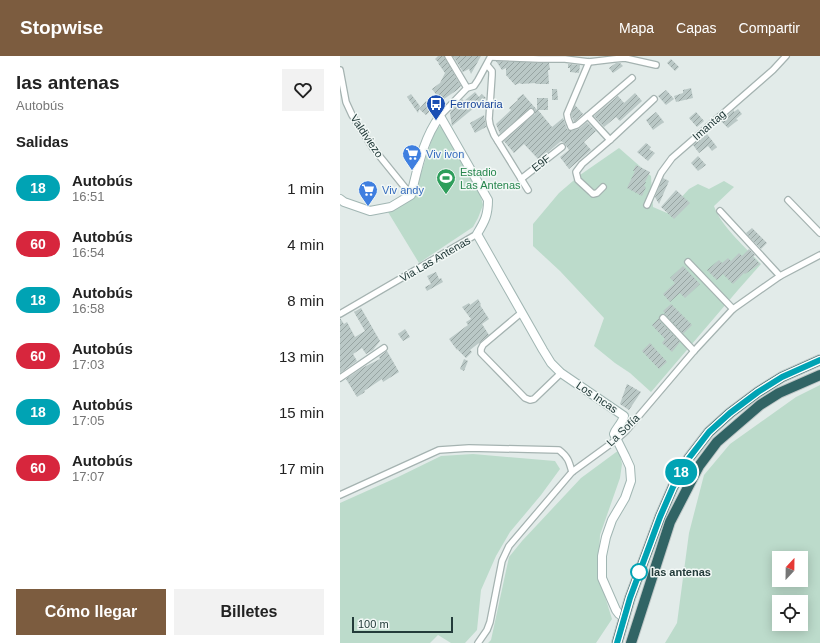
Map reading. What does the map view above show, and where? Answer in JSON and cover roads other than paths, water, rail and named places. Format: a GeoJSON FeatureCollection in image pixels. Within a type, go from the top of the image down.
{"type":"FeatureCollection","features":[{"type":"Feature","properties":{"kind":"highway"},"geometry":{"type":"LineString","coordinates":[[617,643],[630,598],[660,517],[673,487],[689,458],[709,432],[730,413],[758,392],[782,377],[820,360]]}},
{"type":"Feature","properties":{"kind":"highway"},"geometry":{"type":"LineString","coordinates":[[631,643],[670,522],[700,466],[717,442],[760,405],[779,393],[820,375]]}},
{"type":"Feature","properties":{"kind":"street"},"geometry":{"type":"LineString","coordinates":[[448,56],[467,88]]}},
{"type":"Feature","properties":{"kind":"street"},"geometry":{"type":"LineString","coordinates":[[340,199],[344,202],[370,211],[391,207],[411,195],[422,151],[432,128],[440,116],[467,88],[474,86],[491,56],[565,59],[589,62],[625,58],[656,65]]}},
{"type":"Feature","properties":{"kind":"street","name":"Imantag"},"geometry":{"type":"LineString","coordinates":[[647,205],[661,173],[672,158],[773,70],[786,56]]}},
{"type":"Feature","properties":{"kind":"street"},"geometry":{"type":"LineString","coordinates":[[589,62],[567,114],[571,127],[577,125],[632,78]]}},
{"type":"Feature","properties":{"kind":"street"},"geometry":{"type":"LineString","coordinates":[[487,65],[492,71],[490,122],[492,130],[528,190]]}},
{"type":"Feature","properties":{"kind":"street","name":"Valdiviezo"},"geometry":{"type":"LineString","coordinates":[[340,70],[346,102],[352,115],[373,148],[411,195]]}},
{"type":"Feature","properties":{"kind":"street"},"geometry":{"type":"LineString","coordinates":[[340,94],[346,102]]}},
{"type":"Feature","properties":{"kind":"street"},"geometry":{"type":"LineString","coordinates":[[603,187],[594,194],[578,180],[576,172],[582,164],[654,99]]}},
{"type":"Feature","properties":{"kind":"street"},"geometry":{"type":"LineString","coordinates":[[498,140],[532,112]]}},
{"type":"Feature","properties":{"kind":"street","name":"Via Las Antenas"},"geometry":{"type":"LineString","coordinates":[[340,314],[477,234],[484,222],[488,210],[488,200],[440,116]]}},
{"type":"Feature","properties":{"kind":"street"},"geometry":{"type":"LineString","coordinates":[[588,116],[610,140]]}},
{"type":"Feature","properties":{"kind":"street","name":"E9F"},"geometry":{"type":"LineString","coordinates":[[521,179],[562,147]]}},
{"type":"Feature","properties":{"kind":"street"},"geometry":{"type":"LineString","coordinates":[[788,200],[820,233]]}},
{"type":"Feature","properties":{"kind":"street"},"geometry":{"type":"LineString","coordinates":[[720,211],[780,276]]}},
{"type":"Feature","properties":{"kind":"street","name":"Los Incas"},"geometry":{"type":"LineString","coordinates":[[477,234],[551,363],[561,373],[624,416],[623,420],[615,430],[614,434],[616,440]]}},
{"type":"Feature","properties":{"kind":"street","name":"La Sofía"},"geometry":{"type":"LineString","coordinates":[[478,643],[490,622],[502,561],[509,546],[572,472],[626,431],[694,351],[733,309],[780,276],[820,255]]}},
{"type":"Feature","properties":{"kind":"street"},"geometry":{"type":"LineString","coordinates":[[688,262],[733,309]]}},
{"type":"Feature","properties":{"kind":"street"},"geometry":{"type":"LineString","coordinates":[[521,313],[483,345],[481,352],[525,398],[530,400],[534,399],[561,373]]}},
{"type":"Feature","properties":{"kind":"street"},"geometry":{"type":"LineString","coordinates":[[663,318],[694,351]]}},
{"type":"Feature","properties":{"kind":"street"},"geometry":{"type":"LineString","coordinates":[[340,378],[384,348]]}},
{"type":"Feature","properties":{"kind":"street"},"geometry":{"type":"LineString","coordinates":[[616,440],[630,467],[631,481],[625,498],[612,520],[606,537],[602,556],[602,578],[616,610],[619,614],[624,616]]}},
{"type":"Feature","properties":{"kind":"street"},"geometry":{"type":"LineString","coordinates":[[340,495],[439,450],[469,448],[559,450],[569,460],[572,472]]}},
{"type":"Feature","properties":{"kind":"place","name":"Ferroviaria"},"geometry":{"type":"Point","coordinates":[436,121]}},
{"type":"Feature","properties":{"kind":"place","name":"Viv ivon"},"geometry":{"type":"Point","coordinates":[412,171]}},
{"type":"Feature","properties":{"kind":"place","name":"Estadio Las Antenas"},"geometry":{"type":"Point","coordinates":[446,195]}},
{"type":"Feature","properties":{"kind":"place","name":"Viv andy"},"geometry":{"type":"Point","coordinates":[368,207]}},
{"type":"Feature","properties":{"kind":"place","name":"las antenas"},"geometry":{"type":"Point","coordinates":[639,572]}}]}
